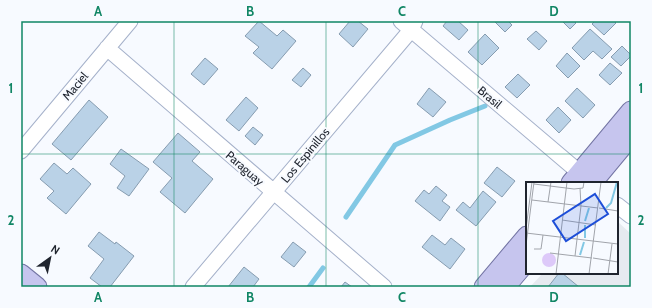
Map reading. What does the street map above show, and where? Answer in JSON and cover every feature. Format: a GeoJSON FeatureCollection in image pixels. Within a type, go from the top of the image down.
{"type":"FeatureCollection","features":[{"type":"Feature","properties":{"kind":"main road"},"geometry":{"type":"LineString","coordinates":[[581,180],[631,111]]}},
{"type":"Feature","properties":{"kind":"main road"},"geometry":{"type":"LineString","coordinates":[[581,180],[631,136]]}},
{"type":"Feature","properties":{"kind":"main road"},"geometry":{"type":"LineString","coordinates":[[484,287],[526,237]]}},
{"type":"Feature","properties":{"kind":"main road"},"geometry":{"type":"LineString","coordinates":[[505,287],[526,261]]}},
{"type":"Feature","properties":{"kind":"main road"},"geometry":{"type":"LineString","coordinates":[[21,274],[37,287]]}},
{"type":"Feature","properties":{"kind":"street","name":"Maciel"},"geometry":{"type":"LineString","coordinates":[[21,151],[130,21]]}},
{"type":"Feature","properties":{"kind":"street","name":"Brasil"},"geometry":{"type":"LineString","coordinates":[[409,24],[581,180]]}},
{"type":"Feature","properties":{"kind":"street","name":"Los Espinillos"},"geometry":{"type":"LineString","coordinates":[[193,287],[273,193],[409,24]]}},
{"type":"Feature","properties":{"kind":"street","name":"Paraguay"},"geometry":{"type":"LineString","coordinates":[[107,48],[273,193],[384,287]]}},
{"type":"Feature","properties":{"kind":"street"},"geometry":{"type":"LineString","coordinates":[[618,206],[631,216]]}},
{"type":"Feature","properties":{"kind":"shaded area"},"geometry":{"type":"Polygon","coordinates":[[[618,222],[631,234],[631,287],[530,287],[542,274],[618,274],[618,222]]]}},
{"type":"Feature","properties":{"kind":"building"},"geometry":{"type":"Polygon","coordinates":[[[259,21],[277,36],[283,30],[296,41],[272,69],[253,53],[259,47],[245,36],[259,21]]]}},
{"type":"Feature","properties":{"kind":"building"},"geometry":{"type":"Polygon","coordinates":[[[350,21],[358,21],[368,29],[353,47],[339,34],[350,21]]]}},
{"type":"Feature","properties":{"kind":"building"},"geometry":{"type":"Polygon","coordinates":[[[447,21],[458,21],[468,30],[459,40],[443,26],[447,21]]]}},
{"type":"Feature","properties":{"kind":"building"},"geometry":{"type":"Polygon","coordinates":[[[508,21],[512,25],[505,32],[495,22],[508,21]]]}},
{"type":"Feature","properties":{"kind":"building"},"geometry":{"type":"Polygon","coordinates":[[[562,21],[574,21],[576,23],[570,29],[562,21]]]}},
{"type":"Feature","properties":{"kind":"building"},"geometry":{"type":"Polygon","coordinates":[[[595,21],[614,21],[616,23],[604,35],[592,24],[595,21]]]}},
{"type":"Feature","properties":{"kind":"building"},"geometry":{"type":"Polygon","coordinates":[[[590,29],[612,49],[602,59],[593,51],[584,60],[572,48],[590,29]]]}},
{"type":"Feature","properties":{"kind":"building"},"geometry":{"type":"Polygon","coordinates":[[[536,31],[547,41],[539,50],[527,39],[536,31]]]}},
{"type":"Feature","properties":{"kind":"building"},"geometry":{"type":"Polygon","coordinates":[[[485,34],[499,48],[482,65],[468,52],[485,34]]]}},
{"type":"Feature","properties":{"kind":"building"},"geometry":{"type":"Polygon","coordinates":[[[622,46],[631,56],[621,66],[611,57],[622,46]]]}},
{"type":"Feature","properties":{"kind":"building"},"geometry":{"type":"Polygon","coordinates":[[[567,53],[580,66],[568,78],[556,66],[567,53]]]}},
{"type":"Feature","properties":{"kind":"building"},"geometry":{"type":"Polygon","coordinates":[[[205,58],[218,69],[204,85],[191,74],[205,58]]]}},
{"type":"Feature","properties":{"kind":"building"},"geometry":{"type":"Polygon","coordinates":[[[610,63],[622,73],[610,85],[599,75],[610,63]]]}},
{"type":"Feature","properties":{"kind":"building"},"geometry":{"type":"Polygon","coordinates":[[[303,68],[311,75],[301,87],[292,80],[303,68]]]}},
{"type":"Feature","properties":{"kind":"building"},"geometry":{"type":"Polygon","coordinates":[[[518,74],[530,85],[517,98],[505,87],[518,74]]]}},
{"type":"Feature","properties":{"kind":"building"},"geometry":{"type":"Polygon","coordinates":[[[429,88],[446,102],[433,117],[417,104],[429,88]]]}},
{"type":"Feature","properties":{"kind":"building"},"geometry":{"type":"Polygon","coordinates":[[[577,88],[595,105],[583,118],[565,101],[577,88]]]}},
{"type":"Feature","properties":{"kind":"building"},"geometry":{"type":"Polygon","coordinates":[[[246,97],[258,108],[239,131],[226,120],[246,97]]]}},
{"type":"Feature","properties":{"kind":"building"},"geometry":{"type":"Polygon","coordinates":[[[89,100],[108,117],[71,160],[52,144],[89,100]]]}},
{"type":"Feature","properties":{"kind":"building"},"geometry":{"type":"Polygon","coordinates":[[[558,107],[571,120],[559,133],[546,120],[558,107]]]}},
{"type":"Feature","properties":{"kind":"building"},"geometry":{"type":"Polygon","coordinates":[[[253,127],[263,135],[255,145],[245,136],[253,127]]]}},
{"type":"Feature","properties":{"kind":"building"},"geometry":{"type":"Polygon","coordinates":[[[178,133],[200,152],[192,161],[213,179],[185,213],[160,192],[172,178],[153,162],[178,133]]]}},
{"type":"Feature","properties":{"kind":"building"},"geometry":{"type":"Polygon","coordinates":[[[121,149],[149,169],[129,196],[117,188],[125,176],[110,164],[121,149]]]}},
{"type":"Feature","properties":{"kind":"building"},"geometry":{"type":"Polygon","coordinates":[[[54,163],[67,174],[73,168],[91,184],[66,214],[47,198],[54,191],[40,179],[54,163]]]}},
{"type":"Feature","properties":{"kind":"building"},"geometry":{"type":"Polygon","coordinates":[[[497,167],[515,181],[502,197],[484,183],[497,167]]]}},
{"type":"Feature","properties":{"kind":"building"},"geometry":{"type":"Polygon","coordinates":[[[436,186],[447,195],[442,201],[450,207],[440,221],[415,201],[424,190],[429,194],[436,186]]]}},
{"type":"Feature","properties":{"kind":"building"},"geometry":{"type":"Polygon","coordinates":[[[483,191],[496,202],[476,226],[456,210],[463,202],[470,208],[483,191]]]}},
{"type":"Feature","properties":{"kind":"building"},"geometry":{"type":"Polygon","coordinates":[[[99,232],[115,244],[116,242],[134,256],[110,287],[102,287],[90,278],[104,259],[88,246],[99,232]]]}},
{"type":"Feature","properties":{"kind":"building"},"geometry":{"type":"Polygon","coordinates":[[[432,235],[445,245],[451,238],[465,249],[450,269],[422,247],[432,235]]]}},
{"type":"Feature","properties":{"kind":"building"},"geometry":{"type":"Polygon","coordinates":[[[293,242],[306,252],[294,267],[281,257],[293,242]]]}},
{"type":"Feature","properties":{"kind":"building"},"geometry":{"type":"Polygon","coordinates":[[[244,267],[259,279],[253,287],[228,287],[244,267]]]}},
{"type":"Feature","properties":{"kind":"building"},"geometry":{"type":"Polygon","coordinates":[[[558,274],[563,274],[579,287],[548,287],[558,274]]]}},
{"type":"Feature","properties":{"kind":"building"},"geometry":{"type":"Polygon","coordinates":[[[345,282],[352,287],[341,287],[345,282]]]}},
{"type":"Feature","properties":{"kind":"waterway"},"geometry":{"type":"LineString","coordinates":[[346,217],[395,145],[485,106]]}},
{"type":"Feature","properties":{"kind":"waterway"},"geometry":{"type":"LineString","coordinates":[[309,287],[323,268]]}}]}
